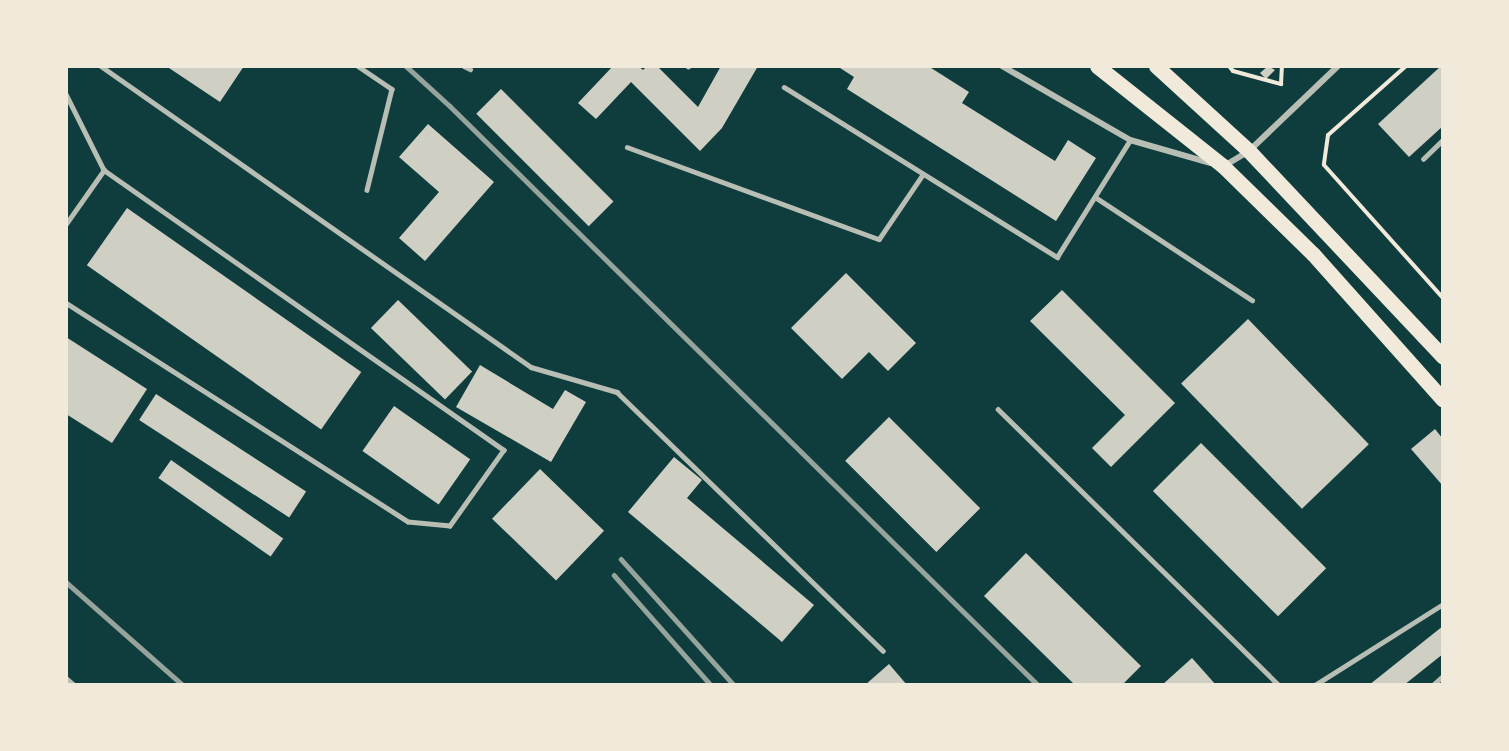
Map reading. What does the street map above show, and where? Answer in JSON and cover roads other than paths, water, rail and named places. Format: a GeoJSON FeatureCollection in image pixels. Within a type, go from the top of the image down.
{"type":"FeatureCollection","features":[{"type":"Feature","properties":{"kind":"main road"},"geometry":{"type":"LineString","coordinates":[[1097,66],[1222,166],[1313,254],[1443,400]]}},
{"type":"Feature","properties":{"kind":"main road"},"geometry":{"type":"LineString","coordinates":[[1156,66],[1249,151],[1441,352]]}},
{"type":"Feature","properties":{"kind":"street"},"geometry":{"type":"LineString","coordinates":[[1002,66],[1130,140],[1222,166],[1249,151],[1338,66]]}},
{"type":"Feature","properties":{"kind":"lane"},"geometry":{"type":"LineString","coordinates":[[101,66],[531,367],[618,392],[883,651]]}},
{"type":"Feature","properties":{"kind":"lane"},"geometry":{"type":"LineString","coordinates":[[358,66],[392,89],[367,190]]}},
{"type":"Feature","properties":{"kind":"lane"},"geometry":{"type":"LineString","coordinates":[[784,87],[1057,257],[1130,140]]}},
{"type":"Feature","properties":{"kind":"lane"},"geometry":{"type":"LineString","coordinates":[[66,94],[104,170],[504,450],[450,526],[408,522],[66,303]]}},
{"type":"Feature","properties":{"kind":"lane"},"geometry":{"type":"LineString","coordinates":[[1423,159],[1443,140]]}},
{"type":"Feature","properties":{"kind":"lane"},"geometry":{"type":"LineString","coordinates":[[627,147],[879,239],[923,174]]}},
{"type":"Feature","properties":{"kind":"lane"},"geometry":{"type":"LineString","coordinates":[[66,224],[104,170]]}},
{"type":"Feature","properties":{"kind":"lane"},"geometry":{"type":"LineString","coordinates":[[1095,197],[1252,300]]}},
{"type":"Feature","properties":{"kind":"lane"},"geometry":{"type":"LineString","coordinates":[[998,409],[1279,685]]}},
{"type":"Feature","properties":{"kind":"lane"},"geometry":{"type":"LineString","coordinates":[[1315,685],[1443,604]]}},
{"type":"Feature","properties":{"kind":"lane"},"geometry":{"type":"LineString","coordinates":[[1433,685],[1443,676]]}},
{"type":"Feature","properties":{"kind":"lane"},"geometry":{"type":"LineString","coordinates":[[66,678],[74,685]]}},
{"type":"Feature","properties":{"kind":"railway"},"geometry":{"type":"LineString","coordinates":[[406,66],[450,106],[1038,685]]}},
{"type":"Feature","properties":{"kind":"railway"},"geometry":{"type":"LineString","coordinates":[[621,559],[734,685]]}},
{"type":"Feature","properties":{"kind":"railway"},"geometry":{"type":"LineString","coordinates":[[614,575],[711,685]]}},
{"type":"Feature","properties":{"kind":"railway"},"geometry":{"type":"LineString","coordinates":[[66,582],[183,685]]}}]}
